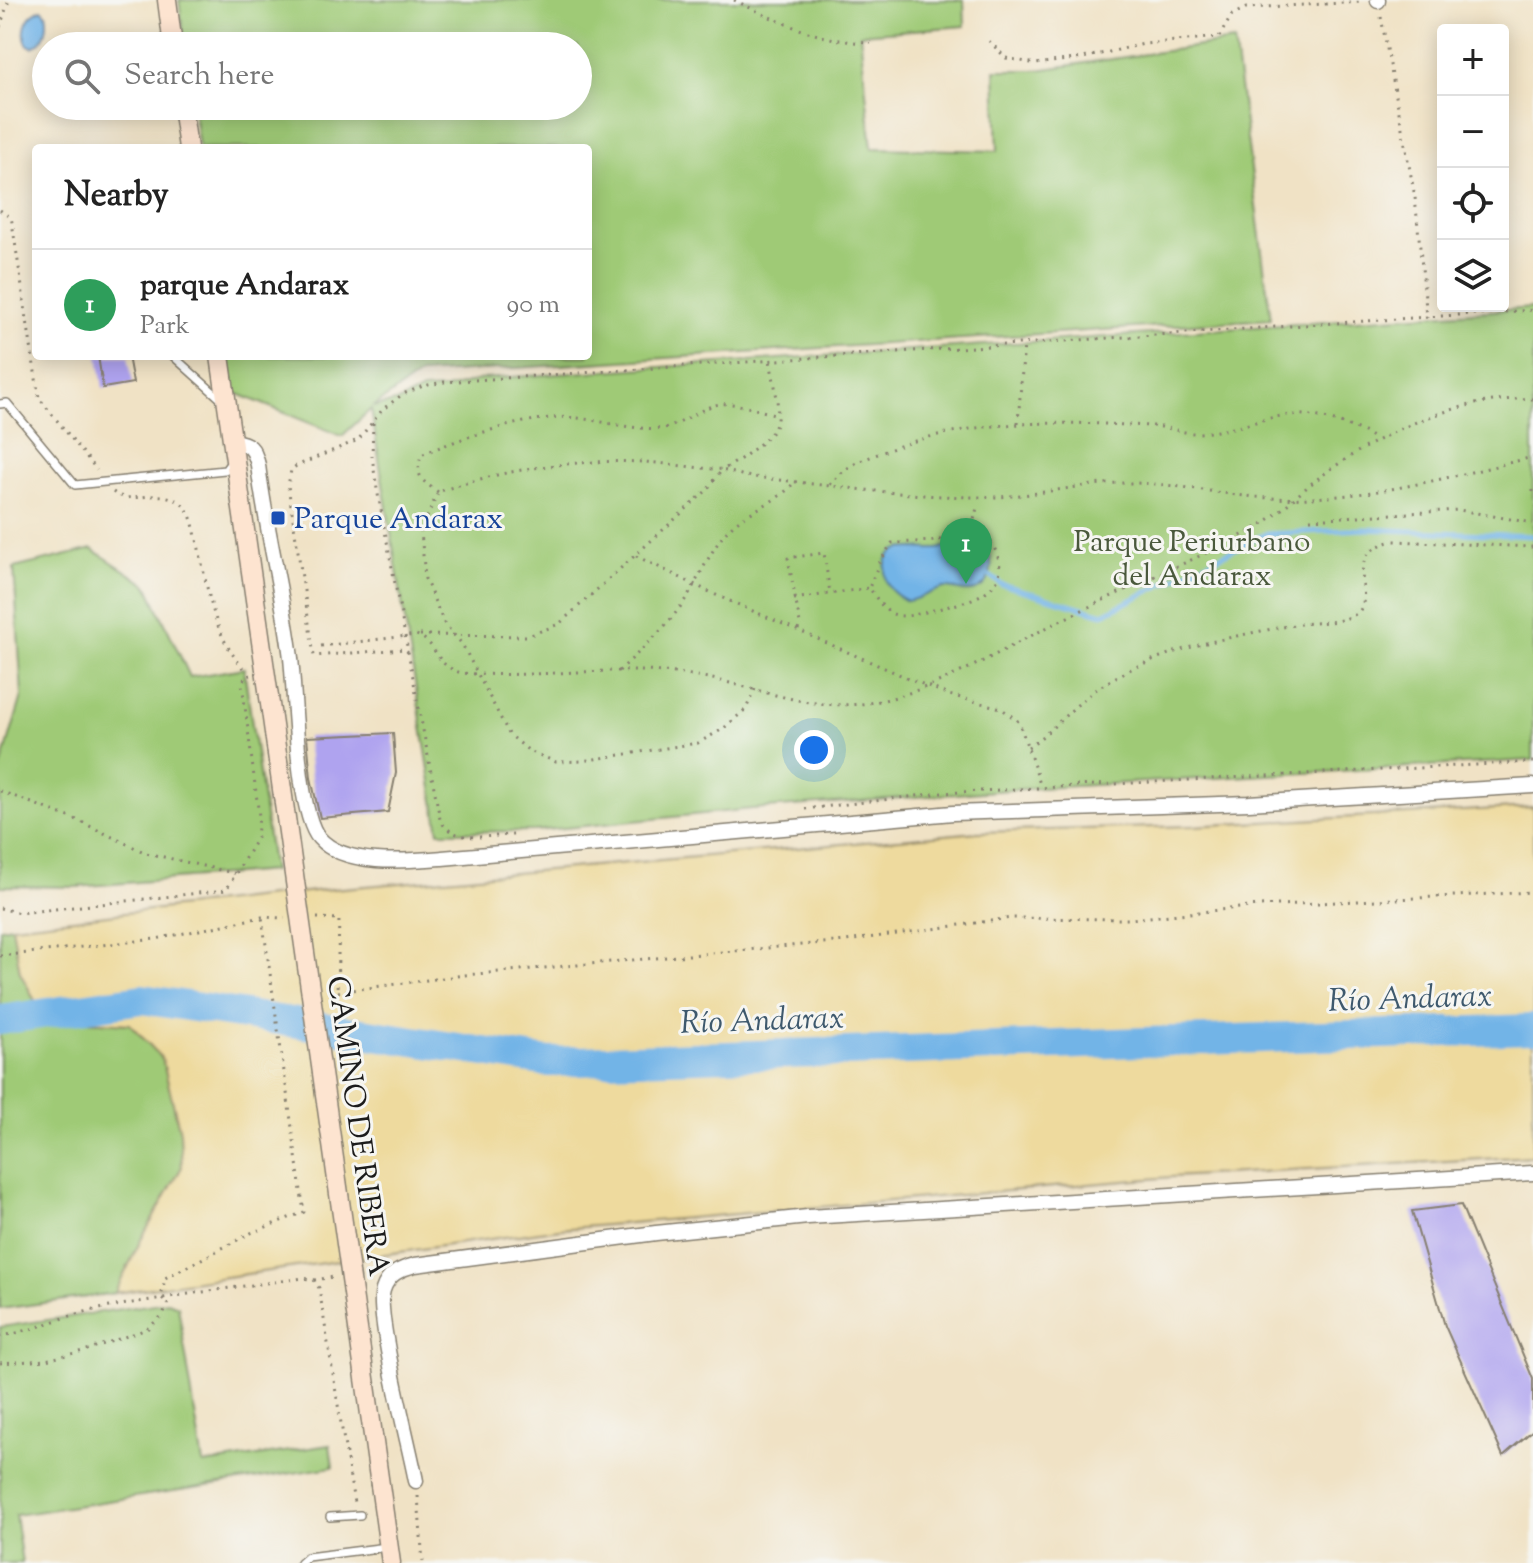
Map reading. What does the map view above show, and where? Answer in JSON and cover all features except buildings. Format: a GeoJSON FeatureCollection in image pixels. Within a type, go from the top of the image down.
{"type":"FeatureCollection","features":[{"type":"Feature","properties":{"kind":"main road"},"geometry":{"type":"LineString","coordinates":[[167,0],[171,32]]}},
{"type":"Feature","properties":{"kind":"main road"},"geometry":{"type":"LineString","coordinates":[[184,120],[187,144]]}},
{"type":"Feature","properties":{"kind":"main road","name":"CAMINO DE RIBERA"},"geometry":{"type":"LineString","coordinates":[[221,360],[260,670],[269,697],[390,1555]]}},
{"type":"Feature","properties":{"kind":"street"},"geometry":{"type":"LineString","coordinates":[[234,449],[248,443],[255,451],[258,465],[291,661],[299,755],[309,816],[320,840],[350,856],[409,860],[442,858],[982,811],[1249,803],[1533,786]]}},
{"type":"Feature","properties":{"kind":"street"},"geometry":{"type":"LineString","coordinates":[[416,1481],[383,1322],[381,1293],[389,1277],[400,1269],[656,1233],[808,1217],[1533,1173]]}},
{"type":"Feature","properties":{"kind":"lane"},"geometry":{"type":"LineString","coordinates":[[178,360],[227,404]]}},
{"type":"Feature","properties":{"kind":"lane"},"geometry":{"type":"LineString","coordinates":[[0,404],[7,403],[75,485],[225,470],[234,449]]}},
{"type":"Feature","properties":{"kind":"lane"},"geometry":{"type":"LineString","coordinates":[[330,1517],[360,1515]]}},
{"type":"Feature","properties":{"kind":"lane"},"geometry":{"type":"LineString","coordinates":[[300,1563],[307,1557],[390,1555]]}},
{"type":"Feature","properties":{"kind":"path"},"geometry":{"type":"LineString","coordinates":[[0,27],[9,0]]}},
{"type":"Feature","properties":{"kind":"path"},"geometry":{"type":"LineString","coordinates":[[734,0],[789,27],[819,37],[871,43]]}},
{"type":"Feature","properties":{"kind":"path"},"geometry":{"type":"LineString","coordinates":[[989,41],[1006,58],[1036,64],[1083,58],[1144,44],[1219,37],[1232,15],[1246,8],[1378,0],[1415,197],[1427,318]]}},
{"type":"Feature","properties":{"kind":"path"},"geometry":{"type":"LineString","coordinates":[[0,210],[12,222],[39,398],[99,473]]}},
{"type":"Feature","properties":{"kind":"path"},"geometry":{"type":"LineString","coordinates":[[408,652],[404,649],[314,656],[289,493],[291,470],[302,462],[351,444],[363,435],[388,403],[403,394],[436,383],[1533,310]]}},
{"type":"Feature","properties":{"kind":"path"},"geometry":{"type":"LineString","coordinates":[[1018,423],[1024,344]]}},
{"type":"Feature","properties":{"kind":"path"},"geometry":{"type":"LineString","coordinates":[[321,646],[416,635],[528,636],[559,624],[705,492],[722,470],[762,443],[775,428],[770,360]]}},
{"type":"Feature","properties":{"kind":"path"},"geometry":{"type":"LineString","coordinates":[[416,635],[428,639],[444,666],[461,673],[619,671],[691,675],[800,703],[848,707],[892,699],[943,682],[1256,527],[1375,440],[1418,421],[1463,408],[1533,399]]}},
{"type":"Feature","properties":{"kind":"path"},"geometry":{"type":"LineString","coordinates":[[776,414],[720,404],[664,428],[637,428],[573,417],[515,424],[421,455],[418,467],[421,481],[438,492],[523,469],[643,462],[942,496],[997,497],[1081,485],[1133,482],[1270,498],[1295,498],[1345,497],[1420,484],[1533,457]]}},
{"type":"Feature","properties":{"kind":"path"},"geometry":{"type":"LineString","coordinates":[[830,485],[845,467],[920,438],[990,424],[1156,426],[1197,433],[1281,414],[1304,414],[1367,433],[1375,440]]}},
{"type":"Feature","properties":{"kind":"path"},"geometry":{"type":"LineString","coordinates":[[374,419],[373,464],[444,827],[458,835],[513,835]]}},
{"type":"Feature","properties":{"kind":"path"},"geometry":{"type":"LineString","coordinates":[[619,671],[664,628],[733,524],[787,491],[795,481]]}},
{"type":"Feature","properties":{"kind":"path"},"geometry":{"type":"LineString","coordinates":[[111,490],[119,497],[127,498],[158,494],[169,496],[186,508],[226,645],[244,668],[260,670]]}},
{"type":"Feature","properties":{"kind":"path"},"geometry":{"type":"LineString","coordinates":[[1533,490],[1533,496]]}},
{"type":"Feature","properties":{"kind":"path"},"geometry":{"type":"LineString","coordinates":[[438,492],[421,531],[425,579],[444,623],[455,635],[478,674],[509,734],[529,751],[556,762],[582,761],[698,743],[723,729],[746,709],[755,689]]}},
{"type":"Feature","properties":{"kind":"path"},"geometry":{"type":"LineString","coordinates":[[972,527],[977,508]]}},
{"type":"Feature","properties":{"kind":"path"},"geometry":{"type":"LineString","coordinates":[[1310,519],[1459,510],[1533,523]]}},
{"type":"Feature","properties":{"kind":"path"},"geometry":{"type":"LineString","coordinates":[[869,588],[889,612],[904,616],[978,598],[994,585],[998,574],[998,557],[988,536],[972,527]]}},
{"type":"Feature","properties":{"kind":"path"},"geometry":{"type":"LineString","coordinates":[[869,588],[879,563],[892,543],[937,541],[972,527]]}},
{"type":"Feature","properties":{"kind":"path"},"geometry":{"type":"LineString","coordinates":[[1028,747],[1101,686],[1126,672],[1207,643],[1300,624],[1343,620],[1357,614],[1363,605],[1361,568],[1364,560],[1373,549],[1384,543],[1533,547]]}},
{"type":"Feature","properties":{"kind":"path"},"geometry":{"type":"LineString","coordinates":[[798,630],[800,624],[788,558],[824,553],[830,593]]}},
{"type":"Feature","properties":{"kind":"path"},"geometry":{"type":"LineString","coordinates":[[636,556],[693,585],[949,695],[1001,708],[1019,722],[1040,784]]}},
{"type":"Feature","properties":{"kind":"path"},"geometry":{"type":"LineString","coordinates":[[794,599],[869,588]]}},
{"type":"Feature","properties":{"kind":"path"},"geometry":{"type":"LineString","coordinates":[[0,908],[19,913],[226,890],[257,838],[259,816],[242,683],[246,676],[260,670]]}},
{"type":"Feature","properties":{"kind":"path"},"geometry":{"type":"LineString","coordinates":[[805,809],[942,793],[1533,762]]}},
{"type":"Feature","properties":{"kind":"path"},"geometry":{"type":"LineString","coordinates":[[0,791],[77,820],[146,853],[238,874]]}},
{"type":"Feature","properties":{"kind":"path"},"geometry":{"type":"LineString","coordinates":[[308,918],[339,919],[337,992],[465,975],[846,941],[1011,918],[1130,919],[1259,906],[1533,892]]}},
{"type":"Feature","properties":{"kind":"path"},"geometry":{"type":"LineString","coordinates":[[161,1298],[165,1278],[251,1233],[304,1212],[262,917]]}},
{"type":"Feature","properties":{"kind":"path"},"geometry":{"type":"LineString","coordinates":[[0,956],[156,939],[262,917],[293,918]]}},
{"type":"Feature","properties":{"kind":"path"},"geometry":{"type":"LineString","coordinates":[[0,1336],[30,1331],[82,1313],[161,1298],[303,1278],[314,1280],[319,1288],[355,1507],[360,1515]]}},
{"type":"Feature","properties":{"kind":"path"},"geometry":{"type":"LineString","coordinates":[[0,1363],[46,1360],[87,1350],[147,1329],[163,1315],[168,1302],[161,1298]]}},
{"type":"Feature","properties":{"kind":"path"},"geometry":{"type":"LineString","coordinates":[[416,1481],[423,1563]]}},
{"type":"Feature","properties":{"kind":"green space","name":"Parque Periurbano del Andarax"},"geometry":{"type":"Polygon","coordinates":[[[179,0],[964,0],[965,26],[860,34],[872,148],[998,151],[995,70],[1038,70],[1234,41],[1271,319],[420,374],[373,407],[400,401],[422,390],[446,389],[482,379],[1533,308],[1533,760],[1023,789],[752,809],[535,831],[439,832],[371,409],[342,436],[233,392],[229,360],[592,360],[592,144],[198,144],[195,120],[592,120],[592,32],[183,32],[179,0]]]}},
{"type":"Feature","properties":{"kind":"green space"},"geometry":{"type":"Polygon","coordinates":[[[92,549],[147,585],[190,677],[244,668],[273,871],[76,887],[0,886],[0,771],[22,696],[14,568],[92,549]]]}},
{"type":"Feature","properties":{"kind":"green space"},"geometry":{"type":"Polygon","coordinates":[[[12,926],[20,972],[44,1018],[130,1024],[162,1058],[180,1132],[182,1167],[115,1293],[0,1309],[0,928],[12,926]]]}},
{"type":"Feature","properties":{"kind":"green space"},"geometry":{"type":"Polygon","coordinates":[[[168,1302],[178,1306],[203,1464],[330,1445],[333,1467],[15,1515],[22,1563],[0,1563],[0,1327],[168,1302]]]}},
{"type":"Feature","properties":{"kind":"sand"},"geometry":{"type":"Polygon","coordinates":[[[1533,807],[1533,1156],[1172,1177],[560,1229],[115,1293],[182,1167],[180,1132],[162,1058],[130,1024],[44,1018],[20,972],[12,926],[332,889],[978,832],[1192,826],[1533,807]]]}},
{"type":"Feature","properties":{"kind":"water"},"geometry":{"type":"Polygon","coordinates":[[[42,9],[46,13],[47,28],[45,32],[32,32],[32,47],[25,39],[25,28],[42,9]]]}},
{"type":"Feature","properties":{"kind":"water"},"geometry":{"type":"Polygon","coordinates":[[[967,536],[982,544],[990,557],[990,574],[981,587],[967,591],[944,588],[907,601],[889,587],[885,578],[886,562],[896,550],[938,549],[967,536]]]}},
{"type":"Feature","properties":{"kind":"waterway"},"geometry":{"type":"LineString","coordinates":[[990,576],[1001,584],[1103,614],[1265,534],[1365,529],[1533,536]]}},
{"type":"Feature","properties":{"kind":"waterway","name":"Río Andarax"},"geometry":{"type":"LineString","coordinates":[[0,1020],[142,999],[549,1062],[1533,1029]]}},
{"type":"Feature","properties":{"kind":"place","name":"Parque Andarax"},"geometry":{"type":"Point","coordinates":[278,518]}},
{"type":"Feature","properties":{"kind":"place","name":"parque Andarax"},"geometry":{"type":"Point","coordinates":[966,584]}}]}
